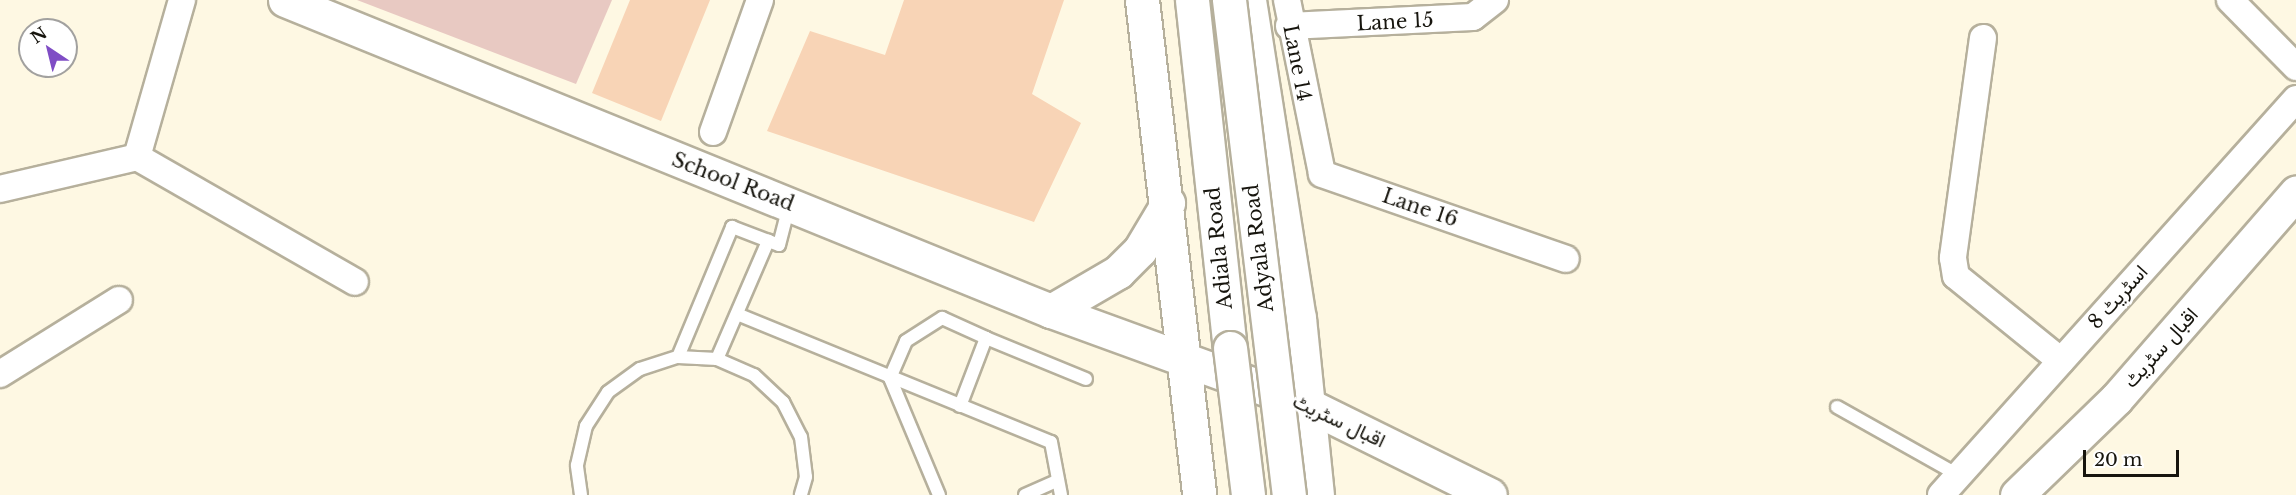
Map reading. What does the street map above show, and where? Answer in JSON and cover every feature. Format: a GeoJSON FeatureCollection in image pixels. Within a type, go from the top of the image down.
{"type":"FeatureCollection","features":[{"type":"Feature","properties":{"kind":"street"},"geometry":{"type":"LineString","coordinates":[[137,157],[182,0]]}},
{"type":"Feature","properties":{"kind":"street","name":"School Road"},"geometry":{"type":"LineString","coordinates":[[285,0],[1051,311],[1184,357]]}},
{"type":"Feature","properties":{"kind":"street"},"geometry":{"type":"LineString","coordinates":[[713,132],[760,0]]}},
{"type":"Feature","properties":{"kind":"street"},"geometry":{"type":"LineString","coordinates":[[1143,0],[1168,203],[1199,495]]}},
{"type":"Feature","properties":{"kind":"street","name":"Adiala Road"},"geometry":{"type":"LineString","coordinates":[[1192,0],[1248,495]]}},
{"type":"Feature","properties":{"kind":"street","name":"Adyala Road"},"geometry":{"type":"LineString","coordinates":[[1228,0],[1289,495]]}},
{"type":"Feature","properties":{"kind":"street"},"geometry":{"type":"LineString","coordinates":[[1249,0],[1299,318],[1317,495]]}},
{"type":"Feature","properties":{"kind":"street","name":"Lane 14"},"geometry":{"type":"LineString","coordinates":[[1287,0],[1309,126]]}},
{"type":"Feature","properties":{"kind":"street","name":"Lane 15"},"geometry":{"type":"LineString","coordinates":[[1290,26],[1473,17],[1495,0]]}},
{"type":"Feature","properties":{"kind":"street"},"geometry":{"type":"LineString","coordinates":[[2230,0],[2296,67]]}},
{"type":"Feature","properties":{"kind":"street"},"geometry":{"type":"LineString","coordinates":[[1983,38],[1953,258],[1956,276],[2061,361]]}},
{"type":"Feature","properties":{"kind":"street","name":"اسٹریٹ 8"},"geometry":{"type":"LineString","coordinates":[[1941,495],[2296,99]]}},
{"type":"Feature","properties":{"kind":"street","name":"Lane 16"},"geometry":{"type":"LineString","coordinates":[[1309,126],[1322,174],[1566,259]]}},
{"type":"Feature","properties":{"kind":"street"},"geometry":{"type":"LineString","coordinates":[[0,189],[137,157],[355,282]]}},
{"type":"Feature","properties":{"kind":"street","name":"اقبال سٹریٹ"},"geometry":{"type":"LineString","coordinates":[[2017,495],[2116,399],[2296,193]]}},
{"type":"Feature","properties":{"kind":"street"},"geometry":{"type":"LineString","coordinates":[[1051,311],[1118,272],[1140,250],[1168,203]]}},
{"type":"Feature","properties":{"kind":"street"},"geometry":{"type":"LineString","coordinates":[[0,374],[119,300]]}},
{"type":"Feature","properties":{"kind":"street","name":"اقبال سٹریٹ"},"geometry":{"type":"LineString","coordinates":[[1184,357],[1306,404],[1490,495]]}},
{"type":"Feature","properties":{"kind":"lane"},"geometry":{"type":"LineString","coordinates":[[678,357],[732,227],[779,246],[789,204]]}},
{"type":"Feature","properties":{"kind":"lane"},"geometry":{"type":"LineString","coordinates":[[717,359],[768,242]]}},
{"type":"Feature","properties":{"kind":"lane"},"geometry":{"type":"LineString","coordinates":[[737,314],[1051,442],[1062,495]]}},
{"type":"Feature","properties":{"kind":"lane"},"geometry":{"type":"LineString","coordinates":[[939,495],[890,378],[906,341],[942,318],[1086,379]]}},
{"type":"Feature","properties":{"kind":"lane"},"geometry":{"type":"LineString","coordinates":[[960,406],[986,338]]}},
{"type":"Feature","properties":{"kind":"lane"},"geometry":{"type":"LineString","coordinates":[[580,495],[577,465],[586,426],[608,392],[640,369],[678,357],[717,359],[754,375],[783,402],[801,437],[806,477],[801,495]]}},
{"type":"Feature","properties":{"kind":"lane"},"geometry":{"type":"LineString","coordinates":[[1837,407],[1958,475]]}},
{"type":"Feature","properties":{"kind":"lane"},"geometry":{"type":"LineString","coordinates":[[1025,495],[1058,480]]}},
{"type":"Feature","properties":{"kind":"shaded area"},"geometry":{"type":"Polygon","coordinates":[[[357,0],[612,0],[576,84],[357,0]]]}},
{"type":"Feature","properties":{"kind":"building"},"geometry":{"type":"Polygon","coordinates":[[[630,0],[710,0],[661,121],[592,93],[630,0]]]}},
{"type":"Feature","properties":{"kind":"building"},"geometry":{"type":"Polygon","coordinates":[[[904,0],[1064,0],[1032,94],[1081,123],[1034,222],[767,131],[810,31],[885,55],[904,0]]]}}]}
